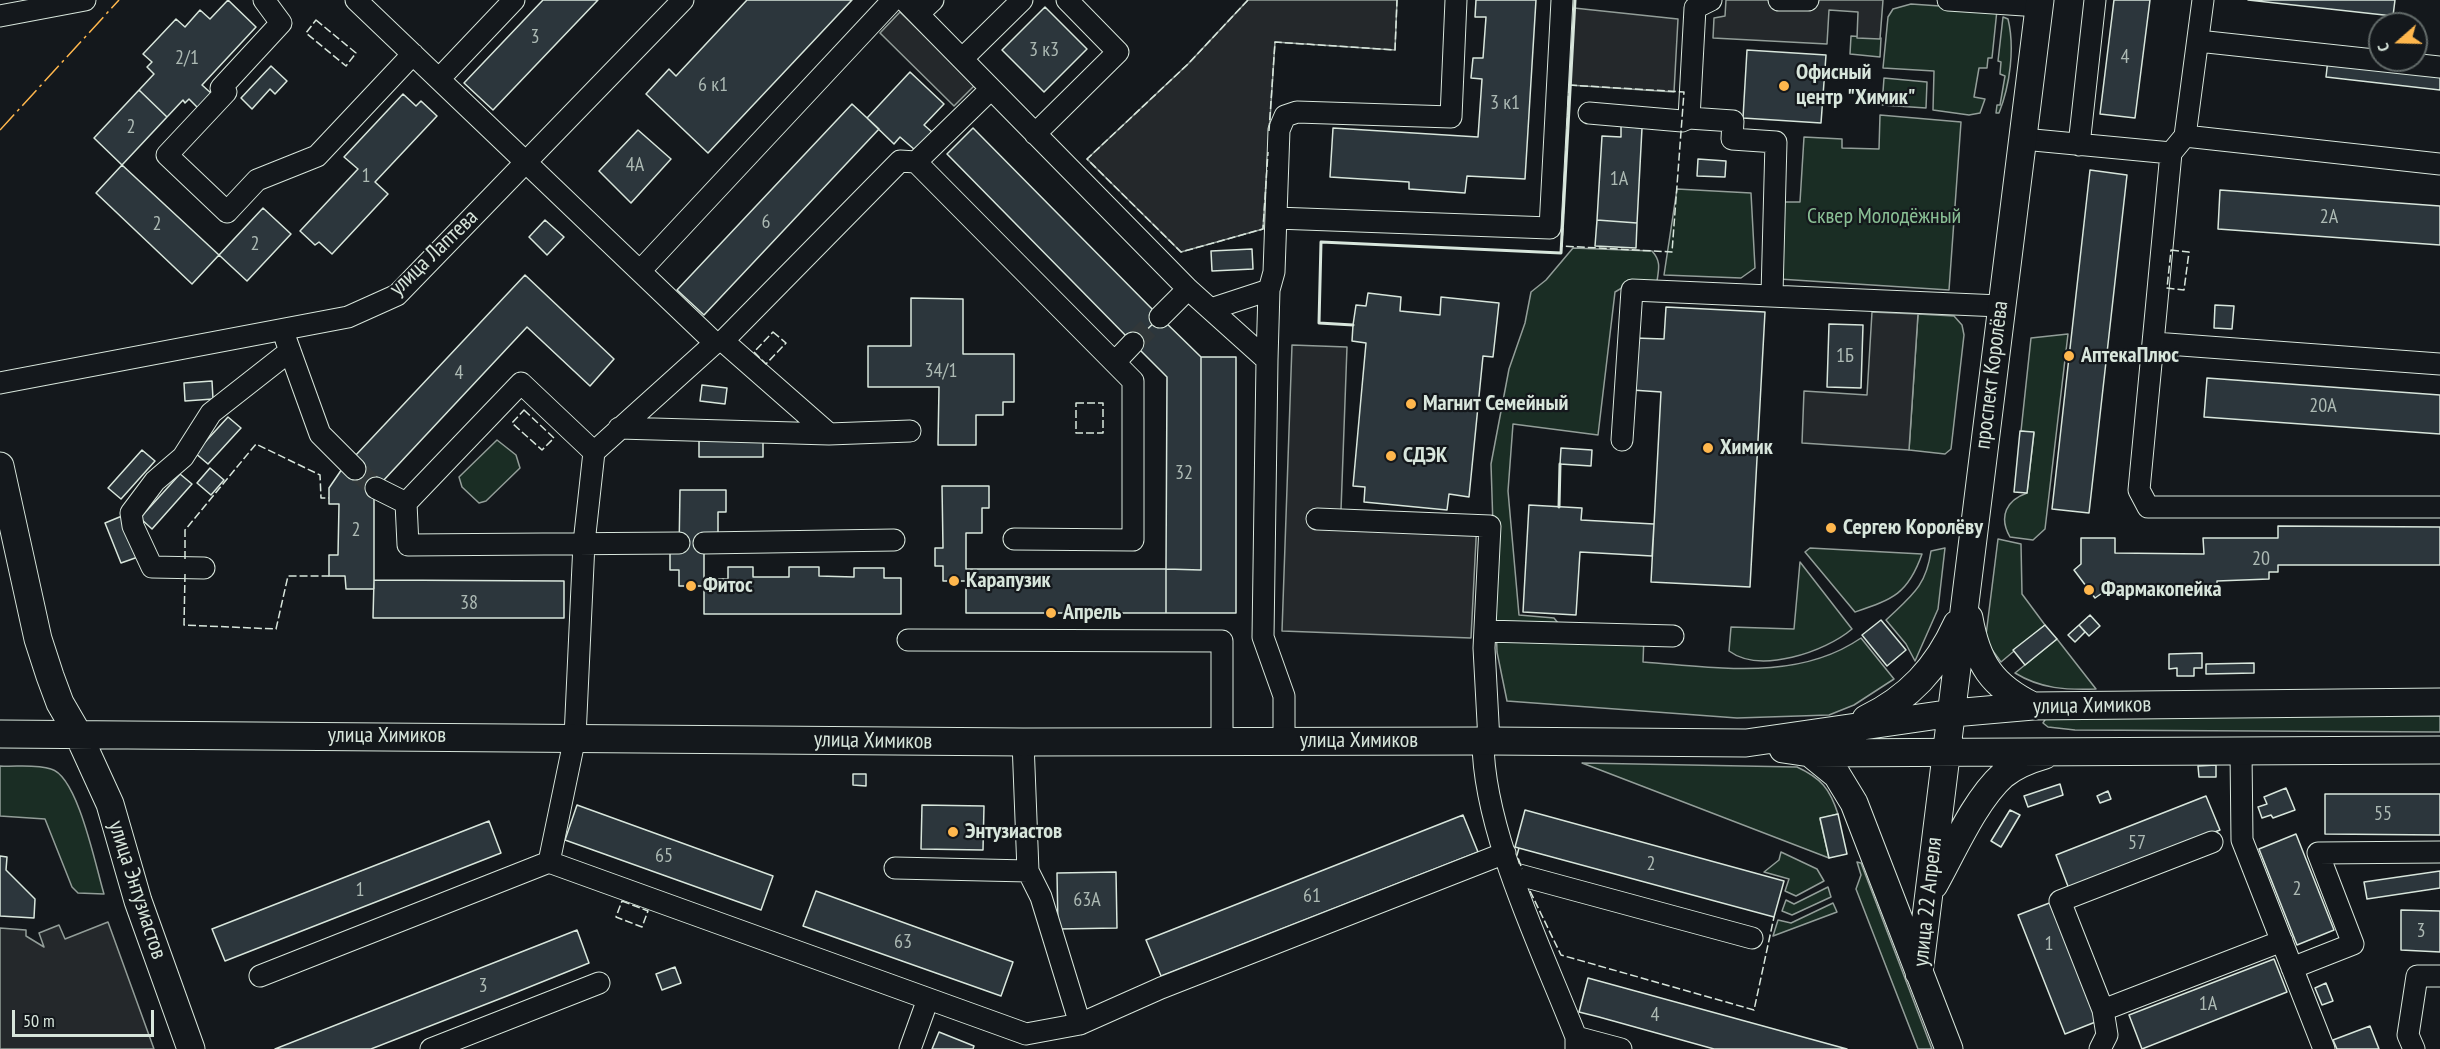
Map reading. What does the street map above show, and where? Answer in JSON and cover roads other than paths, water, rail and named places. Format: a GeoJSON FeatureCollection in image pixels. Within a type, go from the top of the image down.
{"type":"FeatureCollection","features":[{"type":"Feature","properties":{"kind":"main road","name":"проспект Королёва"},"geometry":{"type":"LineString","coordinates":[[1946,750],[1953,713],[2000,306],[2039,3]]}},
{"type":"Feature","properties":{"kind":"main road","name":"улица Энтузиастов"},"geometry":{"type":"LineString","coordinates":[[0,466],[38,639],[60,703],[78,734],[110,804],[138,901],[191,1049]]}},
{"type":"Feature","properties":{"kind":"main road"},"geometry":{"type":"LineString","coordinates":[[1966,602],[1975,645],[1989,675],[2003,688],[2033,706]]}},
{"type":"Feature","properties":{"kind":"main road"},"geometry":{"type":"LineString","coordinates":[[1843,729],[1879,713],[1909,693],[1942,653],[1966,602]]}},
{"type":"Feature","properties":{"kind":"main road","name":"улица Химиков"},"geometry":{"type":"LineString","coordinates":[[1746,743],[1953,713],[2033,706],[2440,702]]}},
{"type":"Feature","properties":{"kind":"main road","name":"улица Химиков"},"geometry":{"type":"LineString","coordinates":[[0,734],[1023,742],[1746,743],[1810,753],[1946,750],[2241,752],[2440,750]]}},
{"type":"Feature","properties":{"kind":"main road","name":"улица 22 Апреля"},"geometry":{"type":"LineString","coordinates":[[1946,750],[1919,974],[1949,1049]]}},
{"type":"Feature","properties":{"kind":"main road"},"geometry":{"type":"LineString","coordinates":[[1928,897],[1988,792],[2004,774],[2020,764],[2058,751]]}},
{"type":"Feature","properties":{"kind":"main road"},"geometry":{"type":"LineString","coordinates":[[1810,753],[1837,775],[1854,803],[1919,974]]}},
{"type":"Feature","properties":{"kind":"street"},"geometry":{"type":"LineString","coordinates":[[0,16],[85,0]]}},
{"type":"Feature","properties":{"kind":"street"},"geometry":{"type":"LineString","coordinates":[[264,0],[281,23],[221,88],[226,92],[167,155],[227,212],[257,180],[317,156],[413,54]]}},
{"type":"Feature","properties":{"kind":"street"},"geometry":{"type":"LineString","coordinates":[[356,0],[639,271],[829,434]]}},
{"type":"Feature","properties":{"kind":"street"},"geometry":{"type":"LineString","coordinates":[[439,79],[514,0]]}},
{"type":"Feature","properties":{"kind":"street","name":"улица Лаптева"},"geometry":{"type":"LineString","coordinates":[[0,383],[348,317],[397,295],[683,0]]}},
{"type":"Feature","properties":{"kind":"street"},"geometry":{"type":"LineString","coordinates":[[639,271],[893,0]]}},
{"type":"Feature","properties":{"kind":"street"},"geometry":{"type":"LineString","coordinates":[[962,59],[1022,0]]}},
{"type":"Feature","properties":{"kind":"street"},"geometry":{"type":"LineString","coordinates":[[1035,134],[1118,52],[1067,0]]}},
{"type":"Feature","properties":{"kind":"street"},"geometry":{"type":"LineString","coordinates":[[1284,741],[1284,696],[1263,637],[1269,290],[1274,272],[1279,130],[1285,116],[1297,112],[1451,117],[1456,0]]}},
{"type":"Feature","properties":{"kind":"street"},"geometry":{"type":"LineString","coordinates":[[1276,218],[1550,228],[1562,0]]}},
{"type":"Feature","properties":{"kind":"street"},"geometry":{"type":"LineString","coordinates":[[1689,118],[1695,8],[1711,0]]}},
{"type":"Feature","properties":{"kind":"street"},"geometry":{"type":"LineString","coordinates":[[1779,0],[1808,0]]}},
{"type":"Feature","properties":{"kind":"street"},"geometry":{"type":"LineString","coordinates":[[1948,0],[2039,3]]}},
{"type":"Feature","properties":{"kind":"street"},"geometry":{"type":"LineString","coordinates":[[2079,145],[2095,0]]}},
{"type":"Feature","properties":{"kind":"street"},"geometry":{"type":"LineString","coordinates":[[2204,0],[2186,136],[2171,153],[2139,490],[2148,507],[2440,507]]}},
{"type":"Feature","properties":{"kind":"street"},"geometry":{"type":"LineString","coordinates":[[918,5],[962,59],[1035,134],[1188,289],[1267,360]]}},
{"type":"Feature","properties":{"kind":"street"},"geometry":{"type":"LineString","coordinates":[[2198,41],[2440,67]]}},
{"type":"Feature","properties":{"kind":"street"},"geometry":{"type":"LineString","coordinates":[[916,162],[991,89]]}},
{"type":"Feature","properties":{"kind":"street"},"geometry":{"type":"LineString","coordinates":[[1589,113],[1682,121],[1689,118],[1733,121],[1732,139],[1776,142],[1772,294]]}},
{"type":"Feature","properties":{"kind":"street"},"geometry":{"type":"LineString","coordinates":[[2186,136],[2440,164]]}},
{"type":"Feature","properties":{"kind":"street"},"geometry":{"type":"LineString","coordinates":[[2023,139],[2171,153]]}},
{"type":"Feature","properties":{"kind":"street"},"geometry":{"type":"LineString","coordinates":[[549,862],[575,737],[584,543],[594,452],[719,342],[900,161],[916,162],[1134,381],[1133,540],[1014,539]]}},
{"type":"Feature","properties":{"kind":"street"},"geometry":{"type":"LineString","coordinates":[[1160,317],[1188,289]]}},
{"type":"Feature","properties":{"kind":"street"},"geometry":{"type":"LineString","coordinates":[[1211,309],[1269,290]]}},
{"type":"Feature","properties":{"kind":"street"},"geometry":{"type":"LineString","coordinates":[[1622,440],[1632,290],[1772,294],[2000,306]]}},
{"type":"Feature","properties":{"kind":"street"},"geometry":{"type":"LineString","coordinates":[[282,329],[320,434],[356,469]]}},
{"type":"Feature","properties":{"kind":"street"},"geometry":{"type":"LineString","coordinates":[[1115,362],[1134,343]]}},
{"type":"Feature","properties":{"kind":"street"},"geometry":{"type":"LineString","coordinates":[[2154,343],[2440,364]]}},
{"type":"Feature","properties":{"kind":"street"},"geometry":{"type":"LineString","coordinates":[[204,568],[152,567],[133,526],[131,513],[155,481],[183,457],[211,413],[290,351]]}},
{"type":"Feature","properties":{"kind":"street"},"geometry":{"type":"LineString","coordinates":[[594,452],[521,382],[406,503],[408,545],[679,543]]}},
{"type":"Feature","properties":{"kind":"street"},"geometry":{"type":"LineString","coordinates":[[619,428],[829,434],[910,431]]}},
{"type":"Feature","properties":{"kind":"street"},"geometry":{"type":"LineString","coordinates":[[376,488],[406,503]]}},
{"type":"Feature","properties":{"kind":"street"},"geometry":{"type":"LineString","coordinates":[[1317,519],[1490,526],[1485,631],[1486,741],[1483,766],[1508,863],[1576,1043],[1621,1049]]}},
{"type":"Feature","properties":{"kind":"street"},"geometry":{"type":"LineString","coordinates":[[704,543],[894,540]]}},
{"type":"Feature","properties":{"kind":"street"},"geometry":{"type":"LineString","coordinates":[[1485,631],[1673,636]]}},
{"type":"Feature","properties":{"kind":"street"},"geometry":{"type":"LineString","coordinates":[[908,640],[1222,641],[1222,741]]}},
{"type":"Feature","properties":{"kind":"street"},"geometry":{"type":"LineString","coordinates":[[1023,742],[1028,871],[1041,897],[1080,1024]]}},
{"type":"Feature","properties":{"kind":"street"},"geometry":{"type":"LineString","coordinates":[[2241,752],[2242,840],[2324,1049]]}},
{"type":"Feature","properties":{"kind":"street"},"geometry":{"type":"LineString","coordinates":[[2100,1049],[2106,1035],[2103,1010],[2060,901],[2212,842]]}},
{"type":"Feature","properties":{"kind":"street"},"geometry":{"type":"LineString","coordinates":[[2292,968],[2353,944],[2318,854],[2440,852]]}},
{"type":"Feature","properties":{"kind":"street"},"geometry":{"type":"LineString","coordinates":[[260,976],[549,862],[1026,1034],[1080,1024],[1161,988],[1508,863],[1752,938]]}},
{"type":"Feature","properties":{"kind":"street"},"geometry":{"type":"LineString","coordinates":[[895,868],[1028,871]]}},
{"type":"Feature","properties":{"kind":"street"},"geometry":{"type":"LineString","coordinates":[[2103,1010],[2282,941]]}},
{"type":"Feature","properties":{"kind":"street"},"geometry":{"type":"LineString","coordinates":[[2414,1049],[2408,1035],[2418,976],[2440,976]]}},
{"type":"Feature","properties":{"kind":"street"},"geometry":{"type":"LineString","coordinates":[[431,1049],[599,983]]}},
{"type":"Feature","properties":{"kind":"street"},"geometry":{"type":"LineString","coordinates":[[910,1049],[928,999]]}},
{"type":"Feature","properties":{"kind":"tunnel"},"geometry":{"type":"LineString","coordinates":[[1133,343],[1160,317]]}},
{"type":"Feature","properties":{"kind":"tunnel"},"geometry":{"type":"LineString","coordinates":[[355,469],[376,488]]}},
{"type":"Feature","properties":{"kind":"place","name":"Офисный центр \"Химик\""},"geometry":{"type":"Point","coordinates":[1784,86]}},
{"type":"Feature","properties":{"kind":"place","name":"АптекаПлюс"},"geometry":{"type":"Point","coordinates":[2069,356]}},
{"type":"Feature","properties":{"kind":"place","name":"Магнит Семейный"},"geometry":{"type":"Point","coordinates":[1411,404]}},
{"type":"Feature","properties":{"kind":"place","name":"Химик"},"geometry":{"type":"Point","coordinates":[1708,448]}},
{"type":"Feature","properties":{"kind":"place","name":"СДЭК"},"geometry":{"type":"Point","coordinates":[1391,456]}},
{"type":"Feature","properties":{"kind":"place","name":"Сергею Королёву"},"geometry":{"type":"Point","coordinates":[1831,528]}},
{"type":"Feature","properties":{"kind":"place","name":"Карапузик"},"geometry":{"type":"Point","coordinates":[954,581]}},
{"type":"Feature","properties":{"kind":"place","name":"Фитос"},"geometry":{"type":"Point","coordinates":[691,586]}},
{"type":"Feature","properties":{"kind":"place","name":"Фармакопейка"},"geometry":{"type":"Point","coordinates":[2089,590]}},
{"type":"Feature","properties":{"kind":"place","name":"Апрель"},"geometry":{"type":"Point","coordinates":[1051,613]}},
{"type":"Feature","properties":{"kind":"place","name":"Энтузиастов"},"geometry":{"type":"Point","coordinates":[953,832]}},
{"type":"Feature","properties":{"kind":"park label","name":"Сквер Молодёжный"},"geometry":{"type":"Point","coordinates":[1884,217]}}]}
